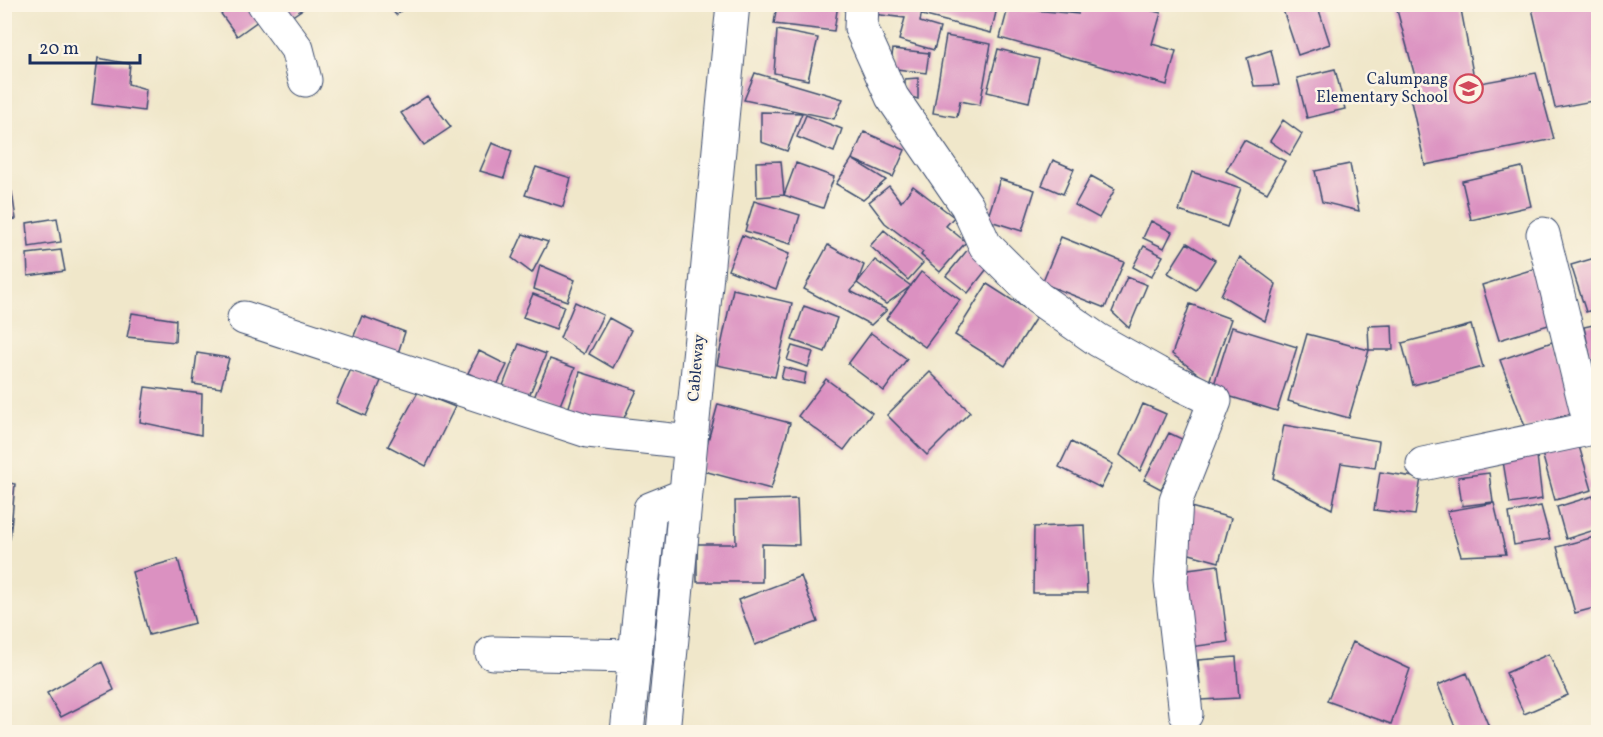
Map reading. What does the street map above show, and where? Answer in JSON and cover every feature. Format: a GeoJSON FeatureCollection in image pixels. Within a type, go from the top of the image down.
{"type":"FeatureCollection","features":[{"type":"Feature","properties":{"kind":"street"},"geometry":{"type":"LineString","coordinates":[[264,4],[297,49],[305,80]]}},
{"type":"Feature","properties":{"kind":"street","name":"Cableway"},"geometry":{"type":"LineString","coordinates":[[663,732],[733,4]]}},
{"type":"Feature","properties":{"kind":"street"},"geometry":{"type":"LineString","coordinates":[[862,4],[861,28],[892,97],[967,206],[985,245],[1038,298],[1098,340],[1156,373],[1215,401],[1176,500],[1171,582],[1186,714]]}},
{"type":"Feature","properties":{"kind":"street"},"geometry":{"type":"LineString","coordinates":[[1423,464],[1595,428],[1543,234]]}},
{"type":"Feature","properties":{"kind":"street"},"geometry":{"type":"LineString","coordinates":[[244,318],[588,431],[690,442]]}},
{"type":"Feature","properties":{"kind":"street"},"geometry":{"type":"LineString","coordinates":[[627,732],[650,509],[685,495]]}},
{"type":"Feature","properties":{"kind":"street"},"geometry":{"type":"LineString","coordinates":[[492,653],[635,656]]}},
{"type":"Feature","properties":{"kind":"building"},"geometry":{"type":"Polygon","coordinates":[[[214,4],[252,4],[262,18],[237,36],[214,4]]]}},
{"type":"Feature","properties":{"kind":"building"},"geometry":{"type":"Polygon","coordinates":[[[274,4],[310,4],[285,21],[274,4]]]}},
{"type":"Feature","properties":{"kind":"building"},"geometry":{"type":"Polygon","coordinates":[[[387,4],[409,4],[396,15],[387,4]]]}},
{"type":"Feature","properties":{"kind":"building"},"geometry":{"type":"Polygon","coordinates":[[[777,4],[838,4],[834,31],[774,24],[777,4]]]}},
{"type":"Feature","properties":{"kind":"building"},"geometry":{"type":"Polygon","coordinates":[[[866,4],[923,4],[920,22],[940,28],[934,50],[899,40],[905,18],[865,13],[866,4]]]}},
{"type":"Feature","properties":{"kind":"building"},"geometry":{"type":"Polygon","coordinates":[[[925,4],[998,4],[991,33],[922,15],[925,4]]]}},
{"type":"Feature","properties":{"kind":"building"},"geometry":{"type":"Polygon","coordinates":[[[1043,4],[1128,4],[1161,13],[1152,44],[1176,51],[1167,85],[1000,38],[1008,8],[1079,14],[1043,4]]]}},
{"type":"Feature","properties":{"kind":"building"},"geometry":{"type":"Polygon","coordinates":[[[1281,4],[1317,4],[1330,44],[1298,55],[1281,4]]]}},
{"type":"Feature","properties":{"kind":"building"},"geometry":{"type":"Polygon","coordinates":[[[1423,4],[1460,4],[1475,84],[1536,73],[1554,139],[1425,165],[1410,97],[1420,95],[1397,10],[1423,4]]]}},
{"type":"Feature","properties":{"kind":"building"},"geometry":{"type":"Polygon","coordinates":[[[1531,4],[1593,4],[1598,27],[1598,100],[1555,108],[1531,4]]]}},
{"type":"Feature","properties":{"kind":"building"},"geometry":{"type":"Polygon","coordinates":[[[777,30],[818,38],[808,80],[774,73],[777,30]]]}},
{"type":"Feature","properties":{"kind":"building"},"geometry":{"type":"Polygon","coordinates":[[[946,36],[991,44],[980,105],[960,101],[957,117],[933,113],[946,36]]]}},
{"type":"Feature","properties":{"kind":"building"},"geometry":{"type":"Polygon","coordinates":[[[893,49],[929,53],[926,73],[890,68],[893,49]]]}},
{"type":"Feature","properties":{"kind":"building"},"geometry":{"type":"Polygon","coordinates":[[[998,49],[1039,59],[1029,102],[987,92],[998,49]]]}},
{"type":"Feature","properties":{"kind":"building"},"geometry":{"type":"Polygon","coordinates":[[[1271,50],[1279,85],[1254,86],[1247,58],[1271,50]]]}},
{"type":"Feature","properties":{"kind":"building"},"geometry":{"type":"Polygon","coordinates":[[[98,58],[130,64],[128,84],[146,89],[144,111],[92,104],[98,58]]]}},
{"type":"Feature","properties":{"kind":"building"},"geometry":{"type":"Polygon","coordinates":[[[1335,69],[1345,109],[1307,118],[1297,78],[1335,69]]]}},
{"type":"Feature","properties":{"kind":"building"},"geometry":{"type":"Polygon","coordinates":[[[755,73],[843,99],[834,119],[744,100],[755,73]]]}},
{"type":"Feature","properties":{"kind":"building"},"geometry":{"type":"Polygon","coordinates":[[[918,78],[918,99],[905,95],[905,79],[918,78]]]}},
{"type":"Feature","properties":{"kind":"building"},"geometry":{"type":"Polygon","coordinates":[[[427,96],[451,127],[424,145],[401,113],[427,96]]]}},
{"type":"Feature","properties":{"kind":"building"},"geometry":{"type":"Polygon","coordinates":[[[761,112],[802,113],[787,151],[761,142],[761,112]]]}},
{"type":"Feature","properties":{"kind":"building"},"geometry":{"type":"Polygon","coordinates":[[[806,115],[842,129],[834,152],[797,137],[806,115]]]}},
{"type":"Feature","properties":{"kind":"building"},"geometry":{"type":"Polygon","coordinates":[[[1283,120],[1302,134],[1290,155],[1270,141],[1283,120]]]}},
{"type":"Feature","properties":{"kind":"building"},"geometry":{"type":"Polygon","coordinates":[[[864,132],[905,150],[893,177],[852,159],[864,132]]]}},
{"type":"Feature","properties":{"kind":"building"},"geometry":{"type":"Polygon","coordinates":[[[1244,140],[1285,161],[1267,193],[1226,171],[1244,140]]]}},
{"type":"Feature","properties":{"kind":"building"},"geometry":{"type":"Polygon","coordinates":[[[492,143],[512,151],[504,178],[480,171],[492,143]]]}},
{"type":"Feature","properties":{"kind":"building"},"geometry":{"type":"Polygon","coordinates":[[[852,159],[886,180],[863,200],[836,184],[852,159]]]}},
{"type":"Feature","properties":{"kind":"building"},"geometry":{"type":"Polygon","coordinates":[[[1053,160],[1074,169],[1063,194],[1042,185],[1053,160]]]}},
{"type":"Feature","properties":{"kind":"building"},"geometry":{"type":"Polygon","coordinates":[[[781,161],[784,195],[757,197],[756,162],[781,161]]]}},
{"type":"Feature","properties":{"kind":"building"},"geometry":{"type":"Polygon","coordinates":[[[796,163],[834,177],[823,208],[784,195],[796,163]]]}},
{"type":"Feature","properties":{"kind":"building"},"geometry":{"type":"Polygon","coordinates":[[[1350,164],[1359,211],[1322,202],[1315,171],[1350,164]]]}},
{"type":"Feature","properties":{"kind":"building"},"geometry":{"type":"Polygon","coordinates":[[[536,167],[571,178],[563,207],[525,195],[536,167]]]}},
{"type":"Feature","properties":{"kind":"building"},"geometry":{"type":"Polygon","coordinates":[[[1522,167],[1531,206],[1471,220],[1462,181],[1522,167]]]}},
{"type":"Feature","properties":{"kind":"building"},"geometry":{"type":"Polygon","coordinates":[[[1192,172],[1241,188],[1227,227],[1179,211],[1192,172]]]}},
{"type":"Feature","properties":{"kind":"building"},"geometry":{"type":"Polygon","coordinates":[[[1091,176],[1115,189],[1099,218],[1075,205],[1091,176]]]}},
{"type":"Feature","properties":{"kind":"building"},"geometry":{"type":"Polygon","coordinates":[[[1000,179],[1035,190],[1022,231],[987,220],[1000,179]]]}},
{"type":"Feature","properties":{"kind":"building"},"geometry":{"type":"Polygon","coordinates":[[[889,186],[901,202],[913,186],[954,217],[946,226],[966,242],[940,272],[921,255],[923,252],[885,223],[869,202],[889,186]]]}},
{"type":"Feature","properties":{"kind":"building"},"geometry":{"type":"Polygon","coordinates":[[[12,192],[16,219],[4,220],[4,193],[12,192]]]}},
{"type":"Feature","properties":{"kind":"building"},"geometry":{"type":"Polygon","coordinates":[[[754,201],[800,215],[791,244],[745,231],[754,201]]]}},
{"type":"Feature","properties":{"kind":"building"},"geometry":{"type":"Polygon","coordinates":[[[57,218],[61,242],[29,247],[27,223],[57,218]]]}},
{"type":"Feature","properties":{"kind":"building"},"geometry":{"type":"Polygon","coordinates":[[[1151,221],[1172,232],[1164,248],[1143,238],[1151,221]]]}},
{"type":"Feature","properties":{"kind":"building"},"geometry":{"type":"Polygon","coordinates":[[[884,230],[923,263],[908,280],[870,246],[884,230]]]}},
{"type":"Feature","properties":{"kind":"building"},"geometry":{"type":"Polygon","coordinates":[[[523,234],[548,242],[532,273],[512,258],[523,234]]]}},
{"type":"Feature","properties":{"kind":"building"},"geometry":{"type":"Polygon","coordinates":[[[742,235],[789,254],[776,289],[728,270],[742,235]]]}},
{"type":"Feature","properties":{"kind":"building"},"geometry":{"type":"Polygon","coordinates":[[[1061,237],[1124,262],[1105,308],[1042,283],[1061,237]]]}},
{"type":"Feature","properties":{"kind":"building"},"geometry":{"type":"Polygon","coordinates":[[[1187,243],[1215,260],[1196,290],[1168,273],[1187,243]]]}},
{"type":"Feature","properties":{"kind":"building"},"geometry":{"type":"Polygon","coordinates":[[[828,245],[864,265],[857,283],[850,291],[887,310],[871,325],[804,289],[828,245]]]}},
{"type":"Feature","properties":{"kind":"building"},"geometry":{"type":"Polygon","coordinates":[[[1144,246],[1163,256],[1151,277],[1133,267],[1144,246]]]}},
{"type":"Feature","properties":{"kind":"building"},"geometry":{"type":"Polygon","coordinates":[[[969,248],[990,265],[968,293],[946,276],[969,248]]]}},
{"type":"Feature","properties":{"kind":"building"},"geometry":{"type":"Polygon","coordinates":[[[61,250],[65,271],[28,276],[27,254],[61,250]]]}},
{"type":"Feature","properties":{"kind":"building"},"geometry":{"type":"Polygon","coordinates":[[[1240,257],[1276,284],[1265,321],[1221,295],[1240,257]]]}},
{"type":"Feature","properties":{"kind":"building"},"geometry":{"type":"Polygon","coordinates":[[[1598,257],[1598,308],[1586,312],[1571,265],[1598,257]]]}},
{"type":"Feature","properties":{"kind":"building"},"geometry":{"type":"Polygon","coordinates":[[[875,260],[911,286],[886,304],[857,283],[875,260]]]}},
{"type":"Feature","properties":{"kind":"building"},"geometry":{"type":"Polygon","coordinates":[[[540,265],[575,280],[567,301],[534,289],[540,265]]]}},
{"type":"Feature","properties":{"kind":"building"},"geometry":{"type":"Polygon","coordinates":[[[1537,268],[1555,323],[1499,340],[1482,285],[1537,268]]]}},
{"type":"Feature","properties":{"kind":"building"},"geometry":{"type":"Polygon","coordinates":[[[921,272],[960,300],[925,347],[886,319],[921,272]]]}},
{"type":"Feature","properties":{"kind":"building"},"geometry":{"type":"Polygon","coordinates":[[[1127,277],[1147,285],[1129,328],[1112,312],[1127,277]]]}},
{"type":"Feature","properties":{"kind":"building"},"geometry":{"type":"Polygon","coordinates":[[[987,284],[1037,316],[1005,366],[955,335],[987,284]]]}},
{"type":"Feature","properties":{"kind":"building"},"geometry":{"type":"Polygon","coordinates":[[[733,289],[792,303],[775,377],[717,365],[733,289]]]}},
{"type":"Feature","properties":{"kind":"building"},"geometry":{"type":"Polygon","coordinates":[[[533,294],[564,306],[556,329],[523,317],[533,294]]]}},
{"type":"Feature","properties":{"kind":"building"},"geometry":{"type":"Polygon","coordinates":[[[575,302],[603,315],[584,354],[560,338],[575,302]]]}},
{"type":"Feature","properties":{"kind":"building"},"geometry":{"type":"Polygon","coordinates":[[[1190,304],[1231,319],[1209,382],[1172,354],[1190,304]]]}},
{"type":"Feature","properties":{"kind":"building"},"geometry":{"type":"Polygon","coordinates":[[[804,306],[837,318],[825,352],[792,340],[804,306]]]}},
{"type":"Feature","properties":{"kind":"building"},"geometry":{"type":"Polygon","coordinates":[[[132,313],[176,320],[175,342],[127,337],[132,313]]]}},
{"type":"Feature","properties":{"kind":"building"},"geometry":{"type":"Polygon","coordinates":[[[362,316],[405,332],[396,359],[351,343],[362,316]]]}},
{"type":"Feature","properties":{"kind":"building"},"geometry":{"type":"Polygon","coordinates":[[[609,318],[631,330],[613,368],[589,354],[609,318]]]}},
{"type":"Feature","properties":{"kind":"building"},"geometry":{"type":"Polygon","coordinates":[[[1598,324],[1598,390],[1597,390],[1584,327],[1598,324]]]}},
{"type":"Feature","properties":{"kind":"building"},"geometry":{"type":"Polygon","coordinates":[[[1392,325],[1393,350],[1369,350],[1368,326],[1392,325]]]}},
{"type":"Feature","properties":{"kind":"building"},"geometry":{"type":"Polygon","coordinates":[[[1471,325],[1483,367],[1413,385],[1402,343],[1471,325]]]}},
{"type":"Feature","properties":{"kind":"building"},"geometry":{"type":"Polygon","coordinates":[[[1232,327],[1297,347],[1277,411],[1212,391],[1232,327]]]}},
{"type":"Feature","properties":{"kind":"building"},"geometry":{"type":"Polygon","coordinates":[[[871,333],[907,359],[884,391],[848,364],[871,333]]]}},
{"type":"Feature","properties":{"kind":"building"},"geometry":{"type":"Polygon","coordinates":[[[1307,334],[1369,350],[1349,418],[1288,401],[1307,334]]]}},
{"type":"Feature","properties":{"kind":"building"},"geometry":{"type":"Polygon","coordinates":[[[1552,342],[1577,411],[1526,429],[1500,360],[1552,342]]]}},
{"type":"Feature","properties":{"kind":"building"},"geometry":{"type":"Polygon","coordinates":[[[519,344],[546,354],[527,401],[501,391],[519,344]]]}},
{"type":"Feature","properties":{"kind":"building"},"geometry":{"type":"Polygon","coordinates":[[[792,346],[813,352],[808,367],[787,360],[792,346]]]}},
{"type":"Feature","properties":{"kind":"building"},"geometry":{"type":"Polygon","coordinates":[[[479,351],[507,365],[496,387],[468,373],[479,351]]]}},
{"type":"Feature","properties":{"kind":"building"},"geometry":{"type":"Polygon","coordinates":[[[197,353],[229,358],[221,388],[193,384],[197,353]]]}},
{"type":"Feature","properties":{"kind":"building"},"geometry":{"type":"Polygon","coordinates":[[[550,359],[575,368],[558,410],[533,400],[550,359]]]}},
{"type":"Feature","properties":{"kind":"building"},"geometry":{"type":"Polygon","coordinates":[[[784,367],[806,373],[804,384],[781,379],[784,367]]]}},
{"type":"Feature","properties":{"kind":"building"},"geometry":{"type":"Polygon","coordinates":[[[351,369],[381,381],[366,416],[336,403],[351,369]]]}},
{"type":"Feature","properties":{"kind":"building"},"geometry":{"type":"Polygon","coordinates":[[[580,372],[637,390],[617,433],[567,413],[580,372]]]}},
{"type":"Feature","properties":{"kind":"building"},"geometry":{"type":"Polygon","coordinates":[[[930,372],[970,412],[927,455],[887,415],[930,372]]]}},
{"type":"Feature","properties":{"kind":"building"},"geometry":{"type":"Polygon","coordinates":[[[826,379],[872,413],[844,450],[798,416],[826,379]]]}},
{"type":"Feature","properties":{"kind":"building"},"geometry":{"type":"Polygon","coordinates":[[[145,387],[202,394],[201,435],[140,422],[145,387]]]}},
{"type":"Feature","properties":{"kind":"building"},"geometry":{"type":"Polygon","coordinates":[[[418,392],[455,407],[426,466],[388,446],[418,392]]]}},
{"type":"Feature","properties":{"kind":"building"},"geometry":{"type":"Polygon","coordinates":[[[718,404],[790,423],[771,489],[700,470],[718,404]]]}},
{"type":"Feature","properties":{"kind":"building"},"geometry":{"type":"Polygon","coordinates":[[[1143,404],[1166,414],[1140,471],[1120,455],[1143,404]]]}},
{"type":"Feature","properties":{"kind":"building"},"geometry":{"type":"Polygon","coordinates":[[[1284,425],[1379,441],[1375,468],[1341,463],[1332,509],[1273,478],[1284,425]]]}},
{"type":"Feature","properties":{"kind":"building"},"geometry":{"type":"Polygon","coordinates":[[[1169,433],[1186,441],[1161,489],[1144,480],[1169,433]]]}},
{"type":"Feature","properties":{"kind":"building"},"geometry":{"type":"Polygon","coordinates":[[[1576,436],[1592,490],[1555,500],[1540,446],[1576,436]]]}},
{"type":"Feature","properties":{"kind":"building"},"geometry":{"type":"Polygon","coordinates":[[[1071,442],[1113,464],[1101,488],[1059,467],[1071,442]]]}},
{"type":"Feature","properties":{"kind":"building"},"geometry":{"type":"Polygon","coordinates":[[[1536,447],[1542,499],[1510,504],[1502,455],[1536,447]]]}},
{"type":"Feature","properties":{"kind":"building"},"geometry":{"type":"Polygon","coordinates":[[[1380,472],[1421,478],[1415,515],[1374,510],[1380,472]]]}},
{"type":"Feature","properties":{"kind":"building"},"geometry":{"type":"Polygon","coordinates":[[[1489,473],[1493,502],[1462,506],[1458,477],[1489,473]]]}},
{"type":"Feature","properties":{"kind":"building"},"geometry":{"type":"Polygon","coordinates":[[[4,482],[15,484],[10,539],[4,538],[4,482]]]}},
{"type":"Feature","properties":{"kind":"building"},"geometry":{"type":"Polygon","coordinates":[[[1593,496],[1598,514],[1598,529],[1566,539],[1557,507],[1593,496]]]}},
{"type":"Feature","properties":{"kind":"building"},"geometry":{"type":"Polygon","coordinates":[[[797,499],[799,545],[762,544],[762,582],[697,582],[697,544],[736,544],[735,501],[797,499]]]}},
{"type":"Feature","properties":{"kind":"building"},"geometry":{"type":"Polygon","coordinates":[[[1494,503],[1506,554],[1461,556],[1447,511],[1494,503]]]}},
{"type":"Feature","properties":{"kind":"building"},"geometry":{"type":"Polygon","coordinates":[[[1187,506],[1231,518],[1219,562],[1175,550],[1187,506]]]}},
{"type":"Feature","properties":{"kind":"building"},"geometry":{"type":"Polygon","coordinates":[[[1541,506],[1550,539],[1514,545],[1509,513],[1541,506]]]}},
{"type":"Feature","properties":{"kind":"building"},"geometry":{"type":"Polygon","coordinates":[[[1084,525],[1087,593],[1033,593],[1034,527],[1084,525]]]}},
{"type":"Feature","properties":{"kind":"building"},"geometry":{"type":"Polygon","coordinates":[[[1598,536],[1598,607],[1575,613],[1557,547],[1598,536]]]}},
{"type":"Feature","properties":{"kind":"building"},"geometry":{"type":"Polygon","coordinates":[[[178,559],[195,623],[149,635],[132,572],[178,559]]]}},
{"type":"Feature","properties":{"kind":"building"},"geometry":{"type":"Polygon","coordinates":[[[1218,565],[1228,642],[1190,647],[1181,570],[1218,565]]]}},
{"type":"Feature","properties":{"kind":"building"},"geometry":{"type":"Polygon","coordinates":[[[801,576],[818,622],[755,645],[738,600],[801,576]]]}},
{"type":"Feature","properties":{"kind":"building"},"geometry":{"type":"Polygon","coordinates":[[[1353,642],[1410,669],[1391,724],[1327,701],[1353,642]]]}},
{"type":"Feature","properties":{"kind":"building"},"geometry":{"type":"Polygon","coordinates":[[[1549,654],[1568,695],[1524,714],[1506,673],[1549,654]]]}},
{"type":"Feature","properties":{"kind":"building"},"geometry":{"type":"Polygon","coordinates":[[[1236,657],[1239,698],[1201,700],[1198,660],[1236,657]]]}},
{"type":"Feature","properties":{"kind":"building"},"geometry":{"type":"Polygon","coordinates":[[[102,662],[114,690],[61,717],[47,693],[102,662]]]}},
{"type":"Feature","properties":{"kind":"building"},"geometry":{"type":"Polygon","coordinates":[[[1467,673],[1491,732],[1457,732],[1438,685],[1467,673]]]}},
{"type":"Feature","properties":{"kind":"place","name":"Calumpang Elementary School"},"geometry":{"type":"Point","coordinates":[1469,89]}}]}
